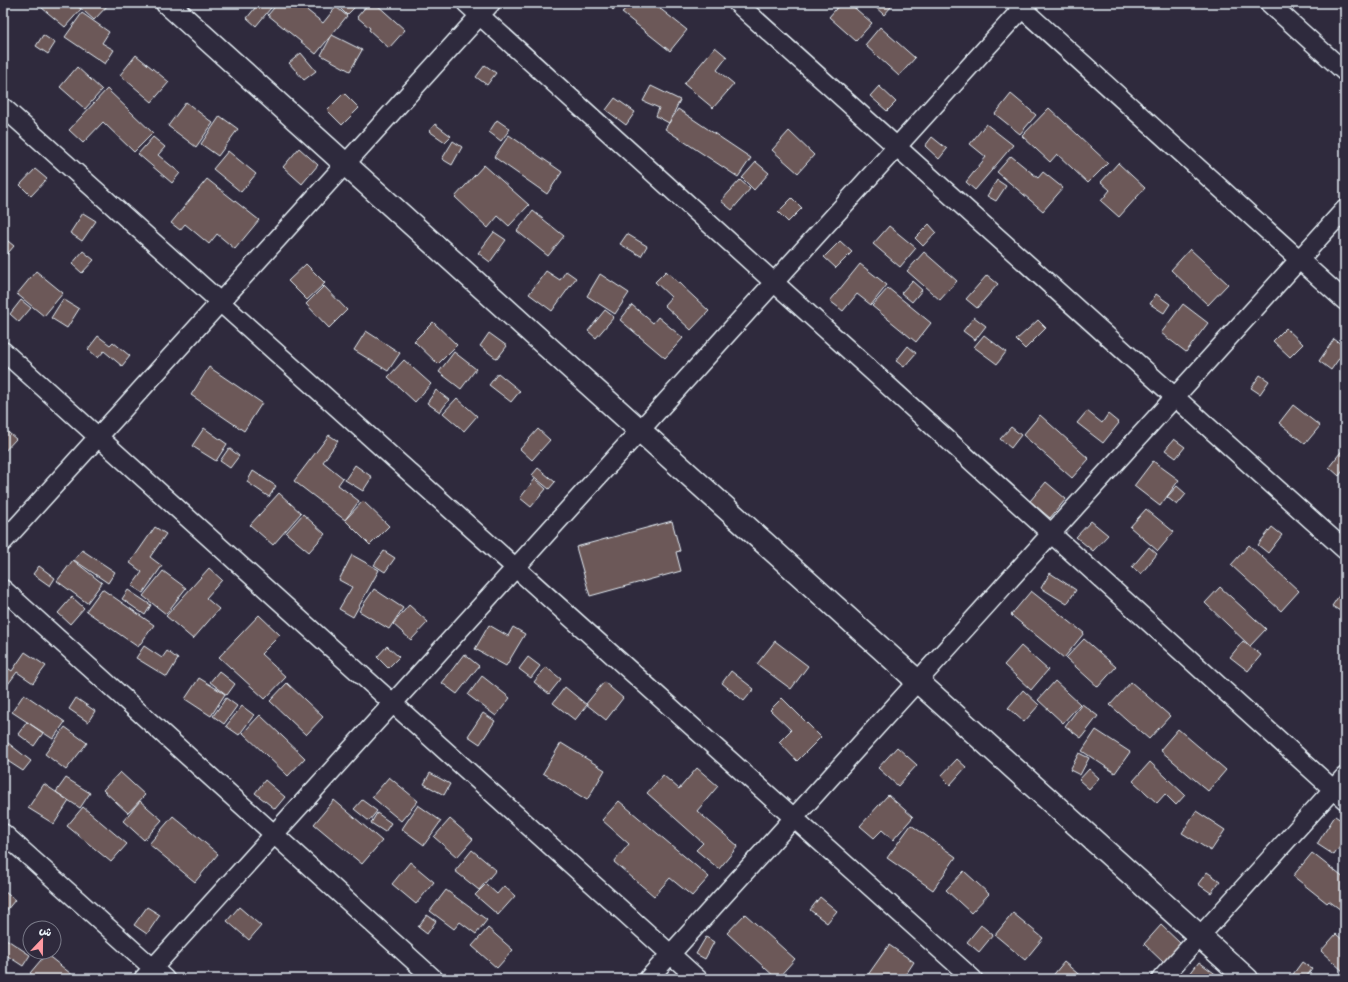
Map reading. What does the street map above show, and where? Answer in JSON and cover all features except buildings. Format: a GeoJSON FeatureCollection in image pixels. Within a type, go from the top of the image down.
{"type":"FeatureCollection","features":[{"type":"Feature","properties":{"kind":"street"},"geometry":{"type":"LineString","coordinates":[[167,3],[1247,979]]}},
{"type":"Feature","properties":{"kind":"street"},"geometry":{"type":"LineString","coordinates":[[466,3],[486,9],[774,282],[1051,534],[1341,789],[1200,936],[1161,979]]}},
{"type":"Feature","properties":{"kind":"street"},"geometry":{"type":"LineString","coordinates":[[737,3],[1345,550]]}},
{"type":"Feature","properties":{"kind":"street"},"geometry":{"type":"LineString","coordinates":[[1269,3],[1345,72]]}},
{"type":"Feature","properties":{"kind":"street"},"geometry":{"type":"LineString","coordinates":[[3,833],[154,975],[274,834],[897,147],[1022,5],[1345,301]]}},
{"type":"Feature","properties":{"kind":"street"},"geometry":{"type":"LineString","coordinates":[[3,542],[486,9]]}},
{"type":"Feature","properties":{"kind":"street"},"geometry":{"type":"LineString","coordinates":[[3,107],[973,979]]}},
{"type":"Feature","properties":{"kind":"street"},"geometry":{"type":"LineString","coordinates":[[648,979],[1345,209]]}},
{"type":"Feature","properties":{"kind":"street"},"geometry":{"type":"LineString","coordinates":[[3,351],[698,979]]}},
{"type":"Feature","properties":{"kind":"street"},"geometry":{"type":"LineString","coordinates":[[3,589],[434,979]]}}]}
